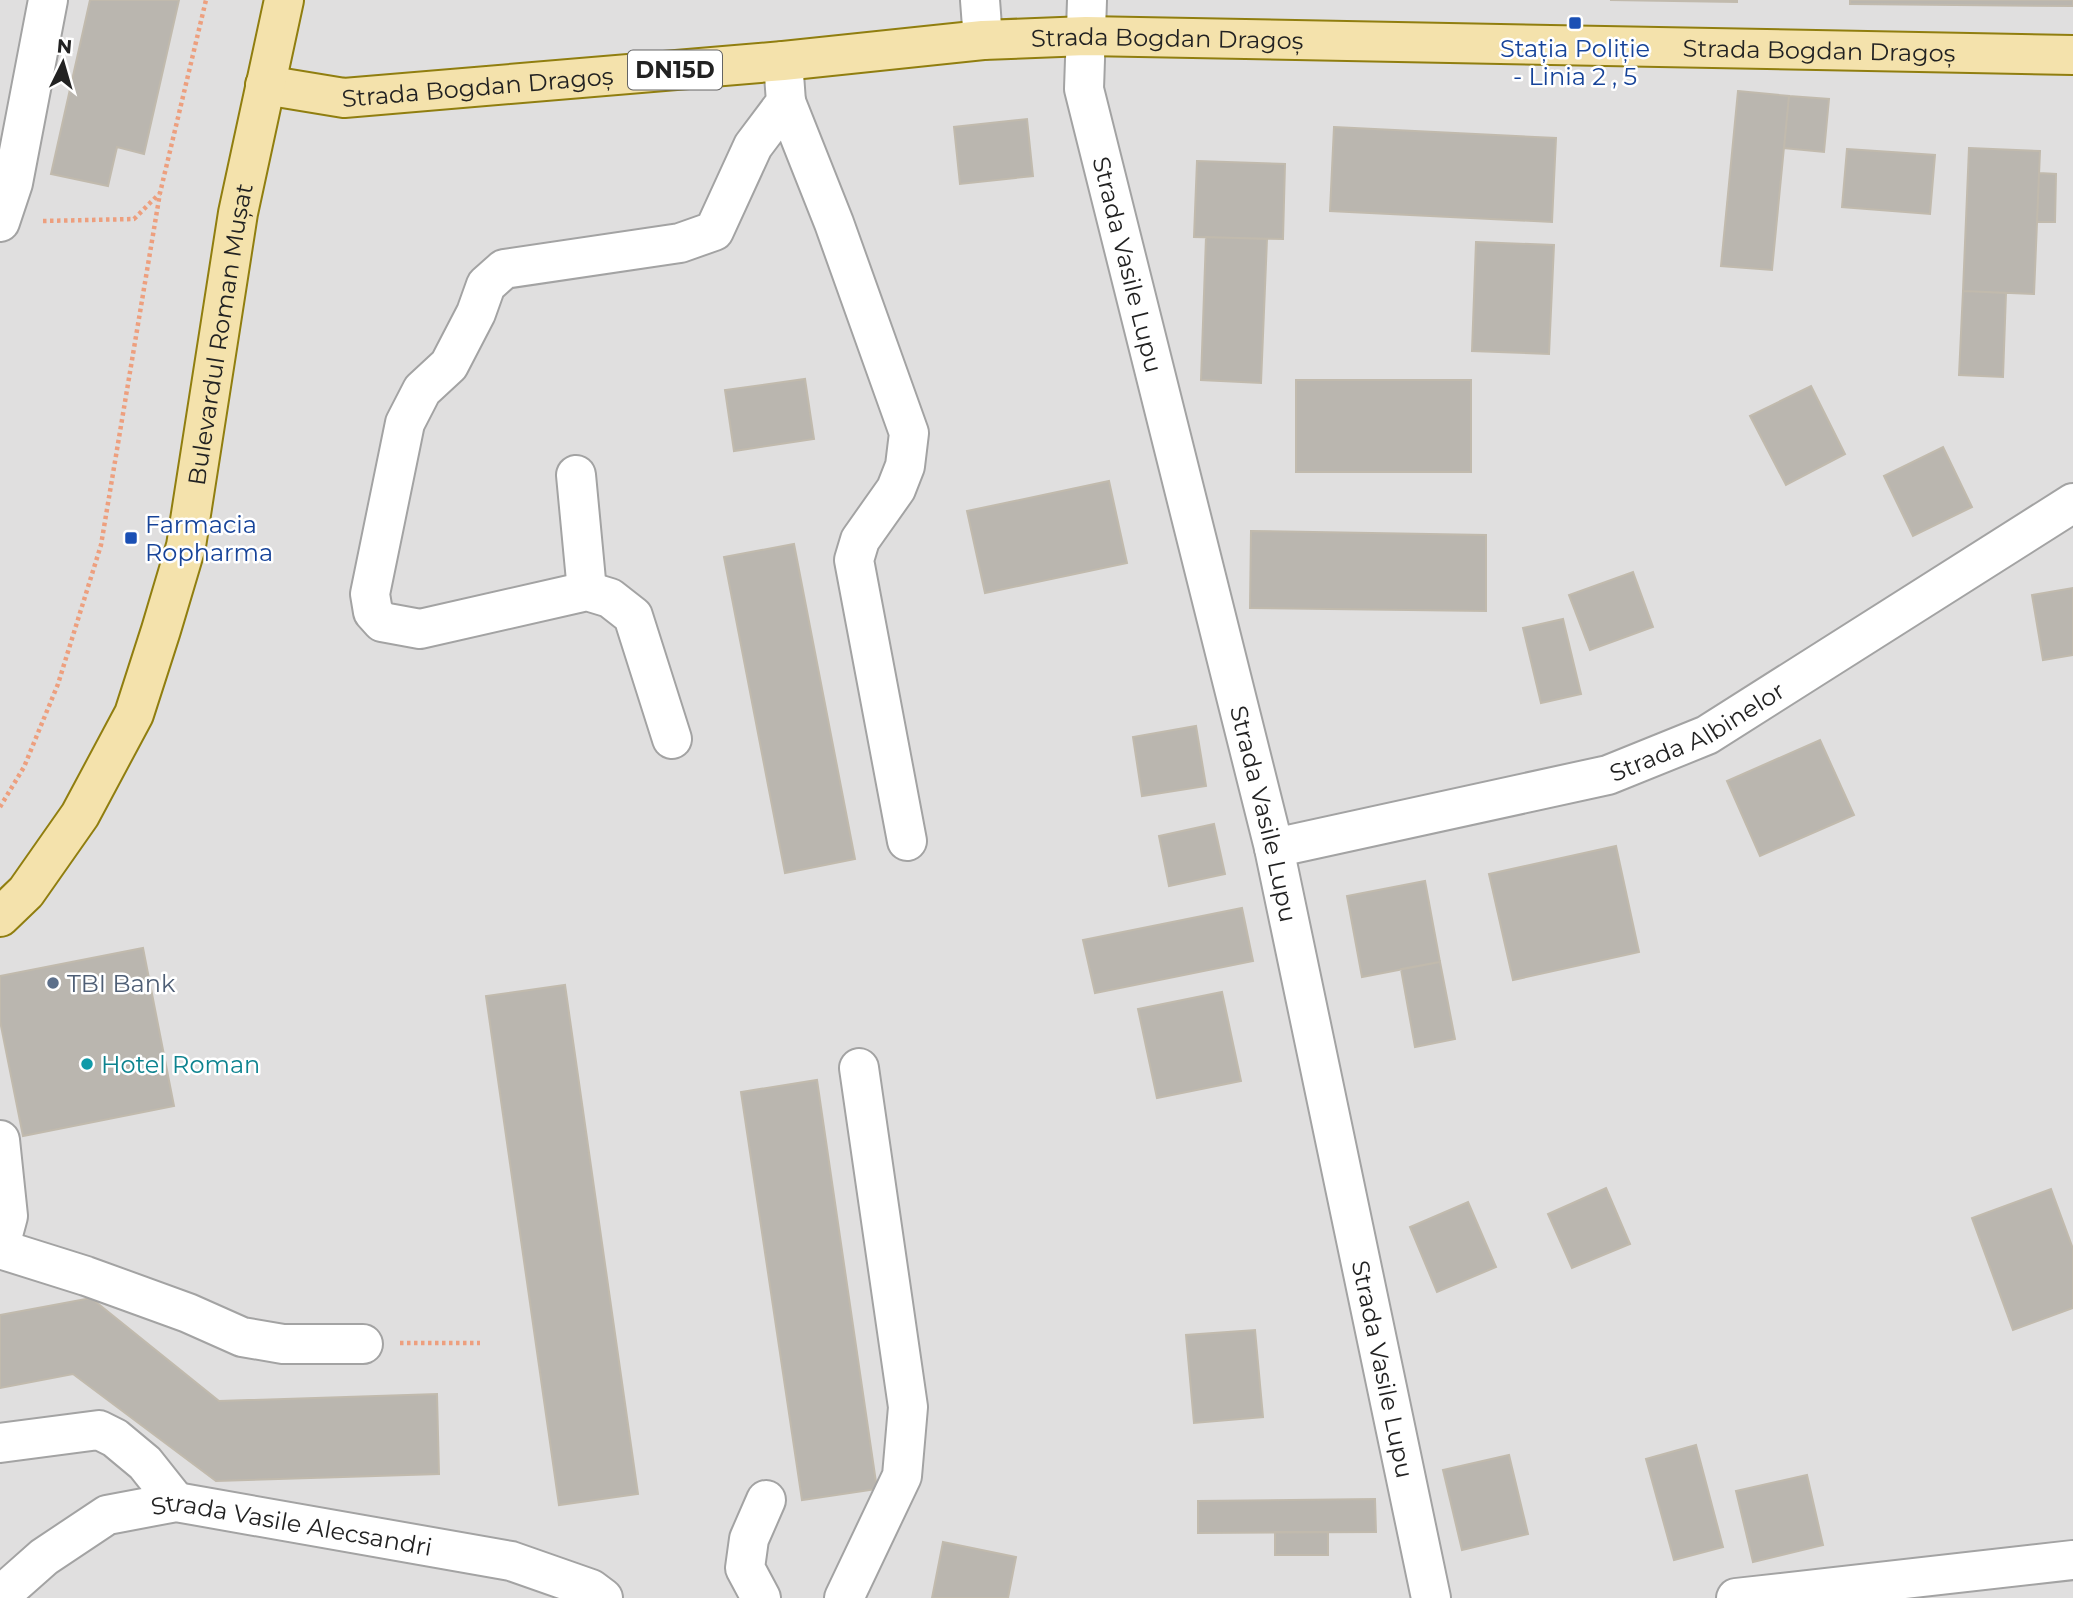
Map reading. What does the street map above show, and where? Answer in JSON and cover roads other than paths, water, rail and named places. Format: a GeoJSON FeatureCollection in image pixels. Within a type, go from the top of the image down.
{"type":"FeatureCollection","features":[{"type":"Feature","properties":{"kind":"main road","name":"Bulevardul Roman Mușat"},"geometry":{"type":"LineString","coordinates":[[0,917],[26,892],[80,815],[134,714],[161,630],[186,546],[238,213],[284,0]]}},
{"type":"Feature","properties":{"kind":"main road","name":"Strada Bogdan Dragoș"},"geometry":{"type":"LineString","coordinates":[[265,85],[344,98],[783,61],[983,40],[1087,18],[2073,55]]}},
{"type":"Feature","properties":{"kind":"street"},"geometry":{"type":"LineString","coordinates":[[0,222],[13,183],[48,0]]}},
{"type":"Feature","properties":{"kind":"street"},"geometry":{"type":"LineString","coordinates":[[980,0],[983,40]]}},
{"type":"Feature","properties":{"kind":"street","name":"Strada Vasile Lupu"},"geometry":{"type":"LineString","coordinates":[[1087,18],[1084,89],[1274,848],[1431,1598]]}},
{"type":"Feature","properties":{"kind":"street"},"geometry":{"type":"LineString","coordinates":[[783,61],[786,102],[834,223],[909,433],[905,466],[897,489],[860,540],[854,560],[907,841]]}},
{"type":"Feature","properties":{"kind":"street"},"geometry":{"type":"LineString","coordinates":[[672,738],[633,616],[610,598],[587,592],[419,629],[382,622],[373,612],[370,594],[405,422],[422,390],[449,365],[476,313],[486,285],[504,269],[680,243],[714,231],[753,146],[786,102]]}},
{"type":"Feature","properties":{"kind":"street"},"geometry":{"type":"LineString","coordinates":[[576,475],[587,592]]}},
{"type":"Feature","properties":{"kind":"street","name":"Strada Albinelor"},"geometry":{"type":"LineString","coordinates":[[1274,848],[1608,775],[1707,735],[2073,503]]}},
{"type":"Feature","properties":{"kind":"street"},"geometry":{"type":"LineString","coordinates":[[844,1598],[902,1476],[908,1407],[859,1068]]}},
{"type":"Feature","properties":{"kind":"street"},"geometry":{"type":"LineString","coordinates":[[0,1140],[8,1216],[0,1248],[188,1313],[242,1337],[283,1344],[363,1344]]}},
{"type":"Feature","properties":{"kind":"street"},"geometry":{"type":"LineString","coordinates":[[0,1443],[99,1430],[115,1438],[145,1463],[176,1502]]}},
{"type":"Feature","properties":{"kind":"street"},"geometry":{"type":"LineString","coordinates":[[761,1598],[745,1569],[749,1539],[766,1500]]}},
{"type":"Feature","properties":{"kind":"street","name":"Strada Vasile Alecsandri"},"geometry":{"type":"LineString","coordinates":[[0,1596],[44,1558],[107,1515],[176,1502],[511,1561],[591,1588],[603,1598]]}},
{"type":"Feature","properties":{"kind":"street"},"geometry":{"type":"LineString","coordinates":[[1736,1598],[2073,1560]]}},
{"type":"Feature","properties":{"kind":"place","name":"Stația Poliție - Linia 2 , 5"},"geometry":{"type":"Point","coordinates":[1575,23]}},
{"type":"Feature","properties":{"kind":"place","name":"Farmacia Ropharma"},"geometry":{"type":"Point","coordinates":[131,538]}},
{"type":"Feature","properties":{"kind":"place","name":"TBI Bank"},"geometry":{"type":"Point","coordinates":[53,983]}},
{"type":"Feature","properties":{"kind":"place","name":"Hotel Roman"},"geometry":{"type":"Point","coordinates":[87,1064]}}]}
